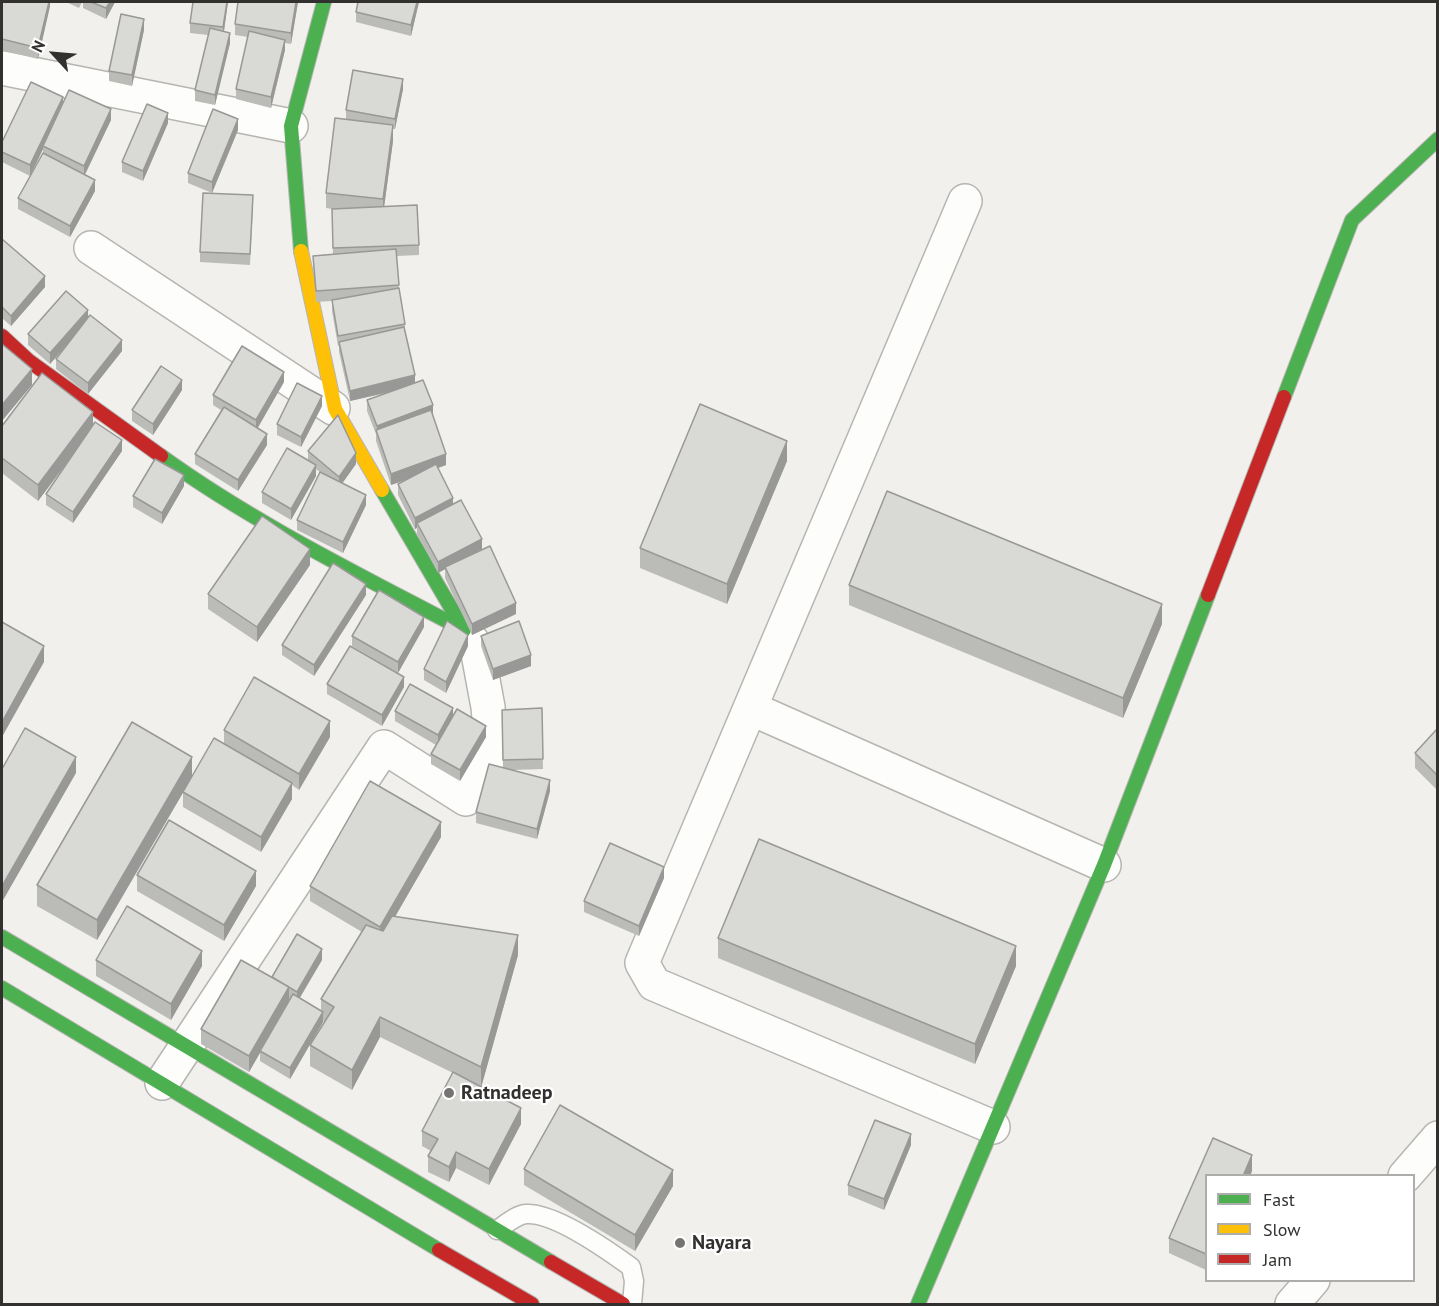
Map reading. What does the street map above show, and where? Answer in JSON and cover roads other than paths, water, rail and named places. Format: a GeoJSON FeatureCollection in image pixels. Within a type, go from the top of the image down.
{"type":"FeatureCollection","features":[{"type":"Feature","properties":{"kind":"main road"},"geometry":{"type":"LineString","coordinates":[[324,2],[291,126],[301,251],[335,409],[464,630]]}},
{"type":"Feature","properties":{"kind":"main road"},"geometry":{"type":"LineString","coordinates":[[918,1305],[1104,865],[1352,220],[1437,139]]}},
{"type":"Feature","properties":{"kind":"main road"},"geometry":{"type":"LineString","coordinates":[[2,336],[28,361],[193,479],[343,566],[464,630]]}},
{"type":"Feature","properties":{"kind":"main road"},"geometry":{"type":"LineString","coordinates":[[2,937],[623,1305]]}},
{"type":"Feature","properties":{"kind":"main road"},"geometry":{"type":"LineString","coordinates":[[2,988],[162,1083],[323,1183],[531,1305]]}},
{"type":"Feature","properties":{"kind":"street"},"geometry":{"type":"LineString","coordinates":[[2,68],[291,126]]}},
{"type":"Feature","properties":{"kind":"street"},"geometry":{"type":"LineString","coordinates":[[965,201],[642,963],[654,984],[993,1127]]}},
{"type":"Feature","properties":{"kind":"street"},"geometry":{"type":"LineString","coordinates":[[91,248],[335,409]]}},
{"type":"Feature","properties":{"kind":"street"},"geometry":{"type":"LineString","coordinates":[[162,1083],[384,747],[466,799],[492,752],[488,707],[477,648],[464,630]]}},
{"type":"Feature","properties":{"kind":"street"},"geometry":{"type":"LineString","coordinates":[[750,708],[1104,865]]}},
{"type":"Feature","properties":{"kind":"street"},"geometry":{"type":"LineString","coordinates":[[1407,1174],[1437,1138]]}},
{"type":"Feature","properties":{"kind":"street"},"geometry":{"type":"LineString","coordinates":[[1292,1305],[1312,1282]]}},
{"type":"Feature","properties":{"kind":"lane"},"geometry":{"type":"LineString","coordinates":[[497,1230],[526,1214],[543,1216],[574,1231],[631,1268],[634,1281],[632,1305]]}},
{"type":"Feature","properties":{"kind":"place","name":"Ratnadeep"},"geometry":{"type":"Point","coordinates":[449,1093]}},
{"type":"Feature","properties":{"kind":"place","name":"Nayara"},"geometry":{"type":"Point","coordinates":[680,1243]}}]}
